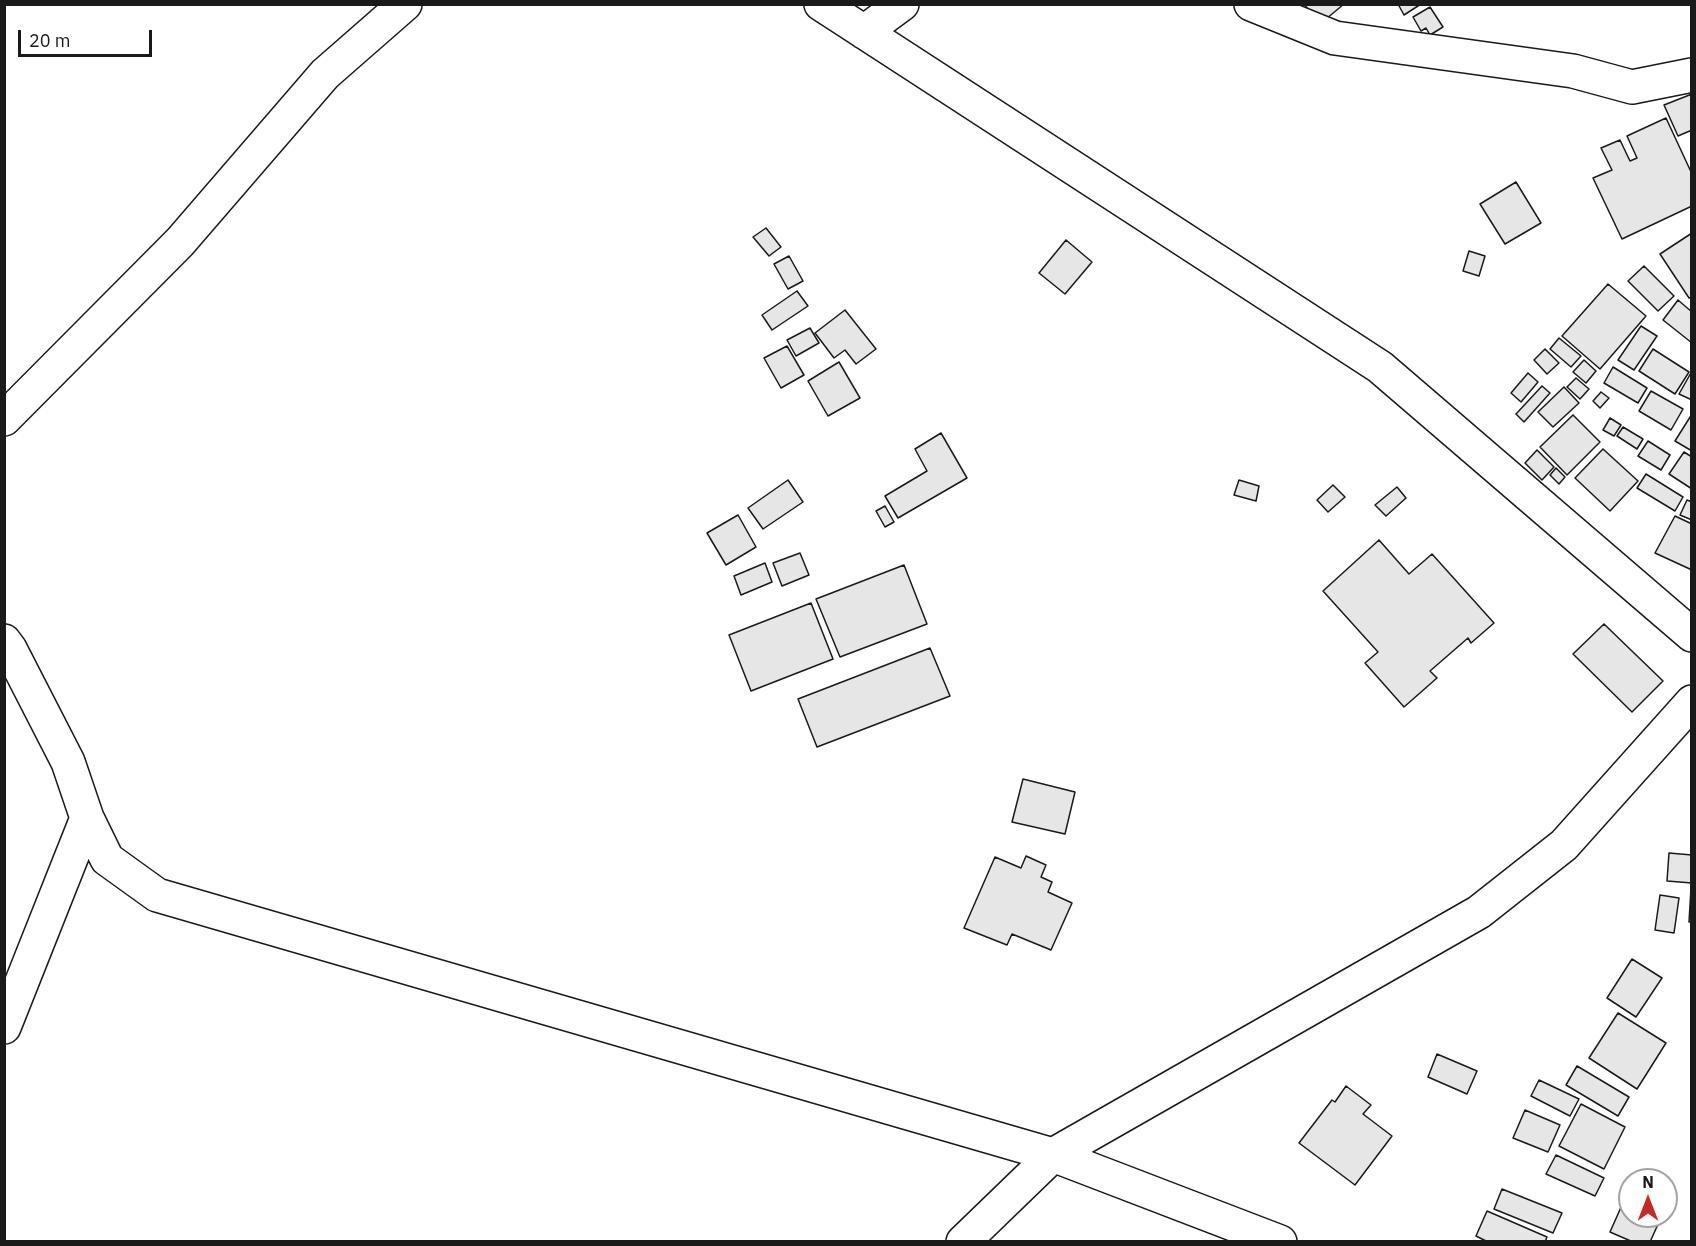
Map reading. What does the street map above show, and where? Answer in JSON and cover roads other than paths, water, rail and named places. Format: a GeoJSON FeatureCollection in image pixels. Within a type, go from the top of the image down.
{"type":"FeatureCollection","features":[{"type":"Feature","properties":{"kind":"street"},"geometry":{"type":"LineString","coordinates":[[4,419],[180,242],[324,74],[405,4]]}},
{"type":"Feature","properties":{"kind":"street"},"geometry":{"type":"LineString","coordinates":[[820,4],[1380,367],[1692,635]]}},
{"type":"Feature","properties":{"kind":"street"},"geometry":{"type":"LineString","coordinates":[[864,32],[902,4]]}},
{"type":"Feature","properties":{"kind":"street"},"geometry":{"type":"LineString","coordinates":[[1251,4],[1335,38],[1573,71],[1632,87],[1692,75]]}},
{"type":"Feature","properties":{"kind":"street"},"geometry":{"type":"LineString","coordinates":[[6,647],[68,762],[87,818],[106,859],[157,895],[1053,1155],[1280,1242]]}},
{"type":"Feature","properties":{"kind":"street"},"geometry":{"type":"LineString","coordinates":[[963,1242],[1053,1155],[1479,912],[1564,845],[1692,702]]}},
{"type":"Feature","properties":{"kind":"street"},"geometry":{"type":"LineString","coordinates":[[4,1027],[87,818]]}}]}
